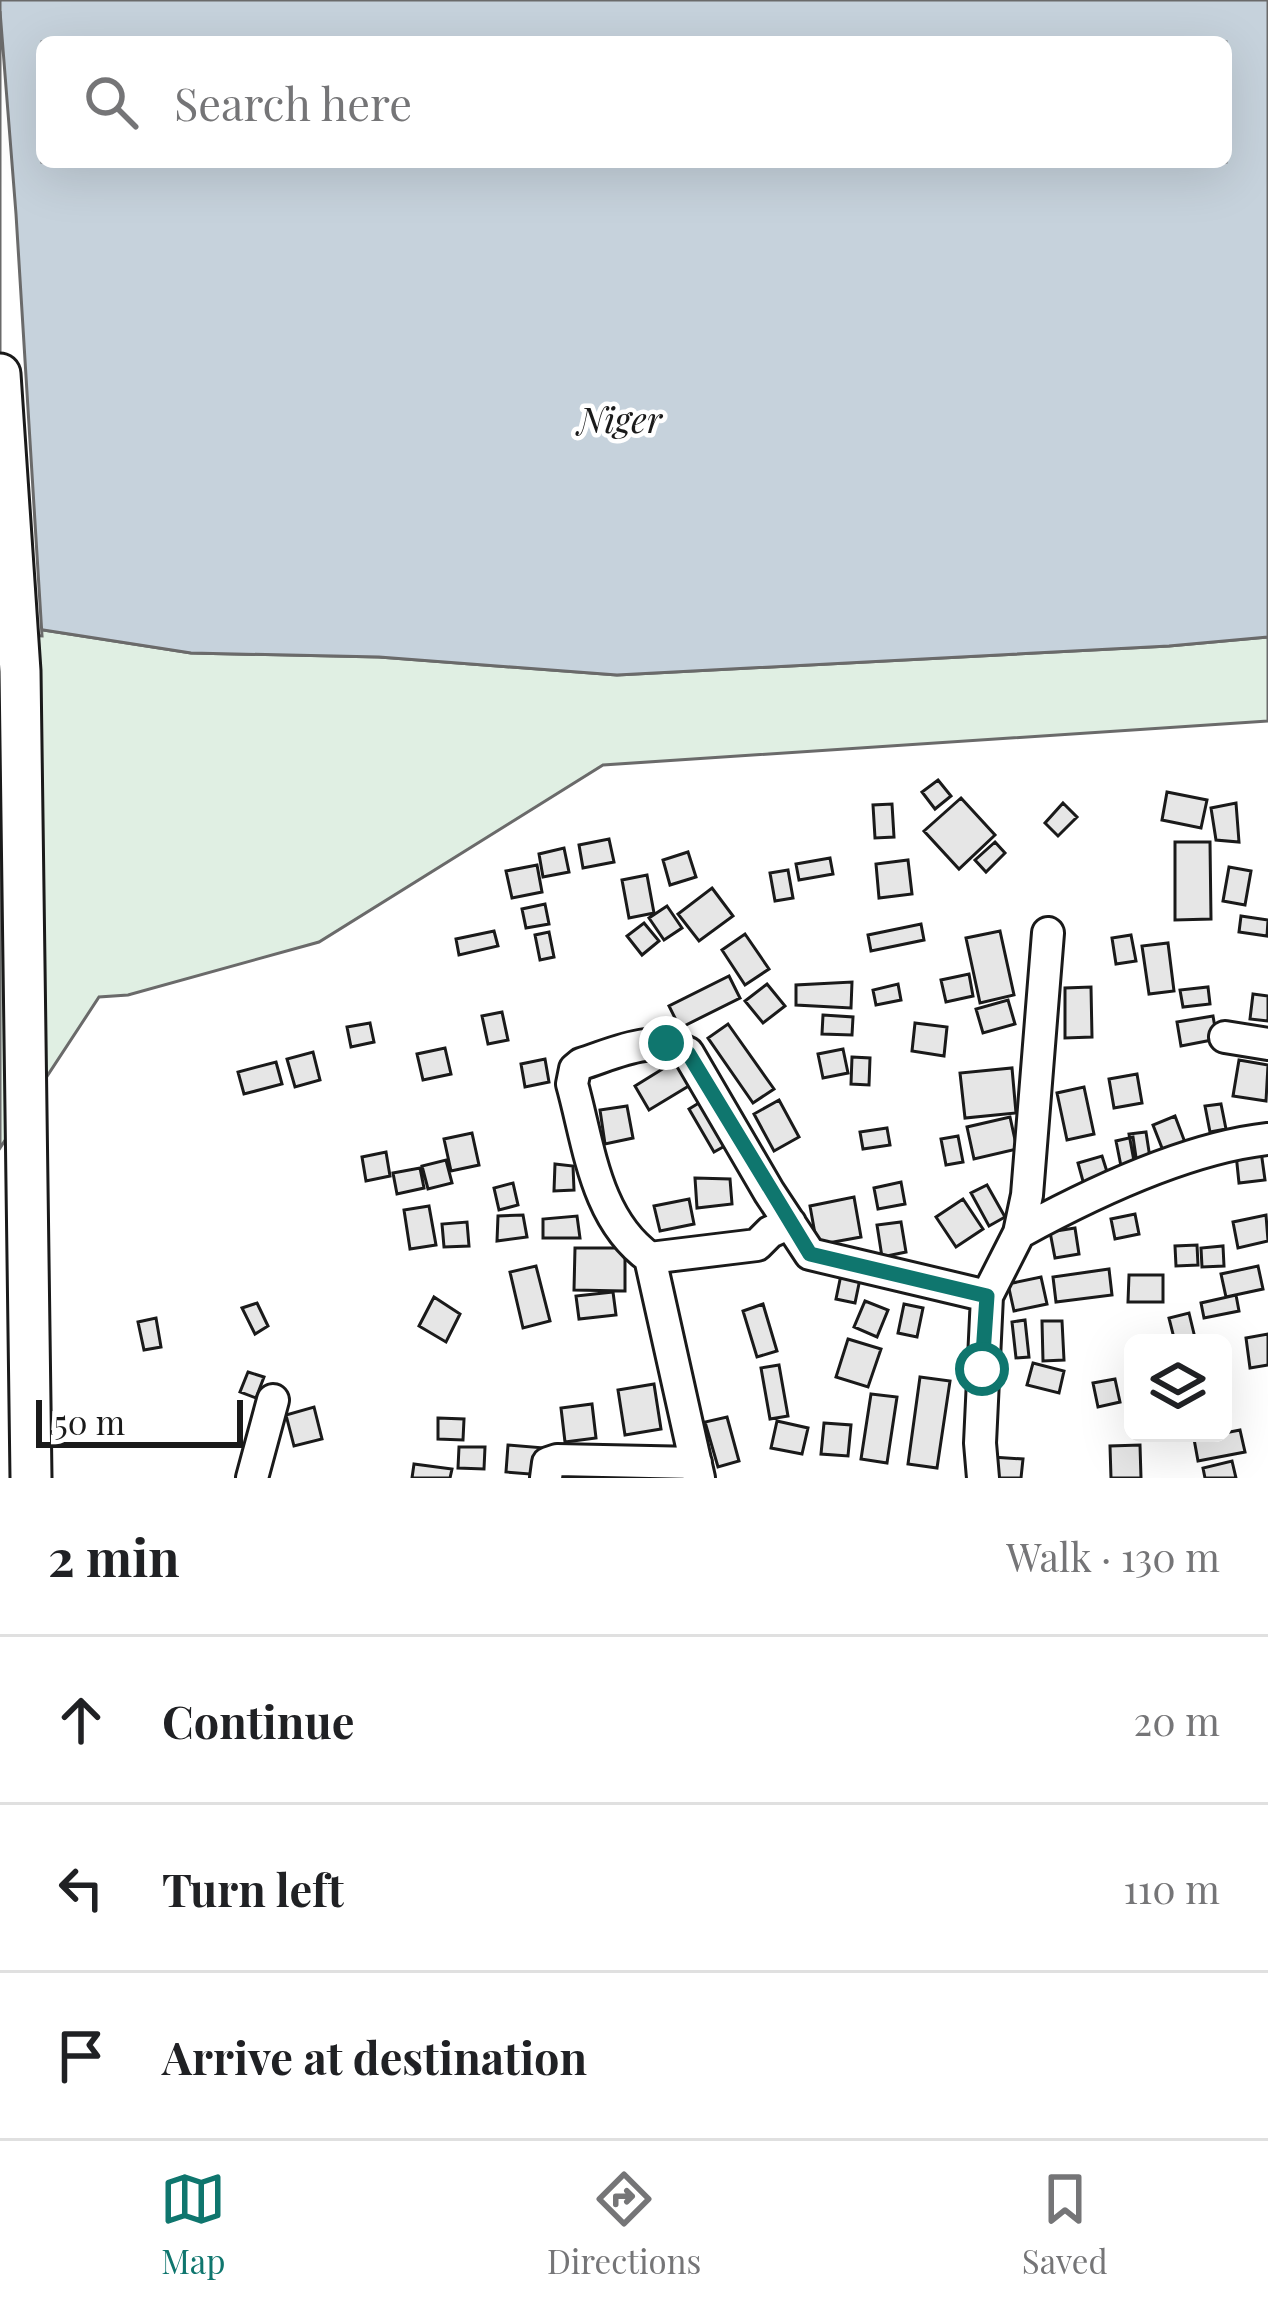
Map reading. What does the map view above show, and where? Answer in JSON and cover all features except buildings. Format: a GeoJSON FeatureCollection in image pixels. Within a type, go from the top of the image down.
{"type":"FeatureCollection","features":[{"type":"Feature","properties":{"kind":"main road"},"geometry":{"type":"LineString","coordinates":[[0,374],[20,670],[32,1478]]}},
{"type":"Feature","properties":{"kind":"street"},"geometry":{"type":"LineString","coordinates":[[983,1478],[980,1443],[987,1296],[1019,1233],[1031,1158],[1048,933]]}},
{"type":"Feature","properties":{"kind":"street"},"geometry":{"type":"LineString","coordinates":[[1225,1037],[1268,1044]]}},
{"type":"Feature","properties":{"kind":"street"},"geometry":{"type":"LineString","coordinates":[[790,1223],[758,1244],[650,1258],[630,1244],[609,1213],[572,1084],[575,1070],[580,1064],[651,1042],[688,1053],[810,1254],[987,1296]]}},
{"type":"Feature","properties":{"kind":"street"},"geometry":{"type":"LineString","coordinates":[[1019,1233],[1079,1200],[1203,1154],[1268,1138]]}},
{"type":"Feature","properties":{"kind":"street"},"geometry":{"type":"LineString","coordinates":[[546,1478],[548,1462],[557,1460],[697,1470],[650,1258]]}},
{"type":"Feature","properties":{"kind":"street"},"geometry":{"type":"LineString","coordinates":[[252,1478],[273,1400]]}},
{"type":"Feature","properties":{"kind":"green space"},"geometry":{"type":"Polygon","coordinates":[[[0,628],[37,629],[191,653],[379,657],[617,675],[1268,637],[1268,721],[603,765],[319,942],[128,995],[99,997],[0,1148],[0,628]]]}},
{"type":"Feature","properties":{"kind":"water","name":"Niger"},"geometry":{"type":"Polygon","coordinates":[[[0,0],[1268,0],[1268,637],[617,675],[379,657],[191,653],[37,629],[0,628],[0,0]]]}},
{"type":"Feature","properties":{"kind":"pier"},"geometry":{"type":"Polygon","coordinates":[[[0,11],[16,214],[42,636],[0,634],[0,11]]]}},
{"type":"Feature","properties":{"kind":"route"},"geometry":{"type":"LineString","coordinates":[[666,1043],[688,1053],[810,1254],[987,1296],[982,1369]]}}]}
